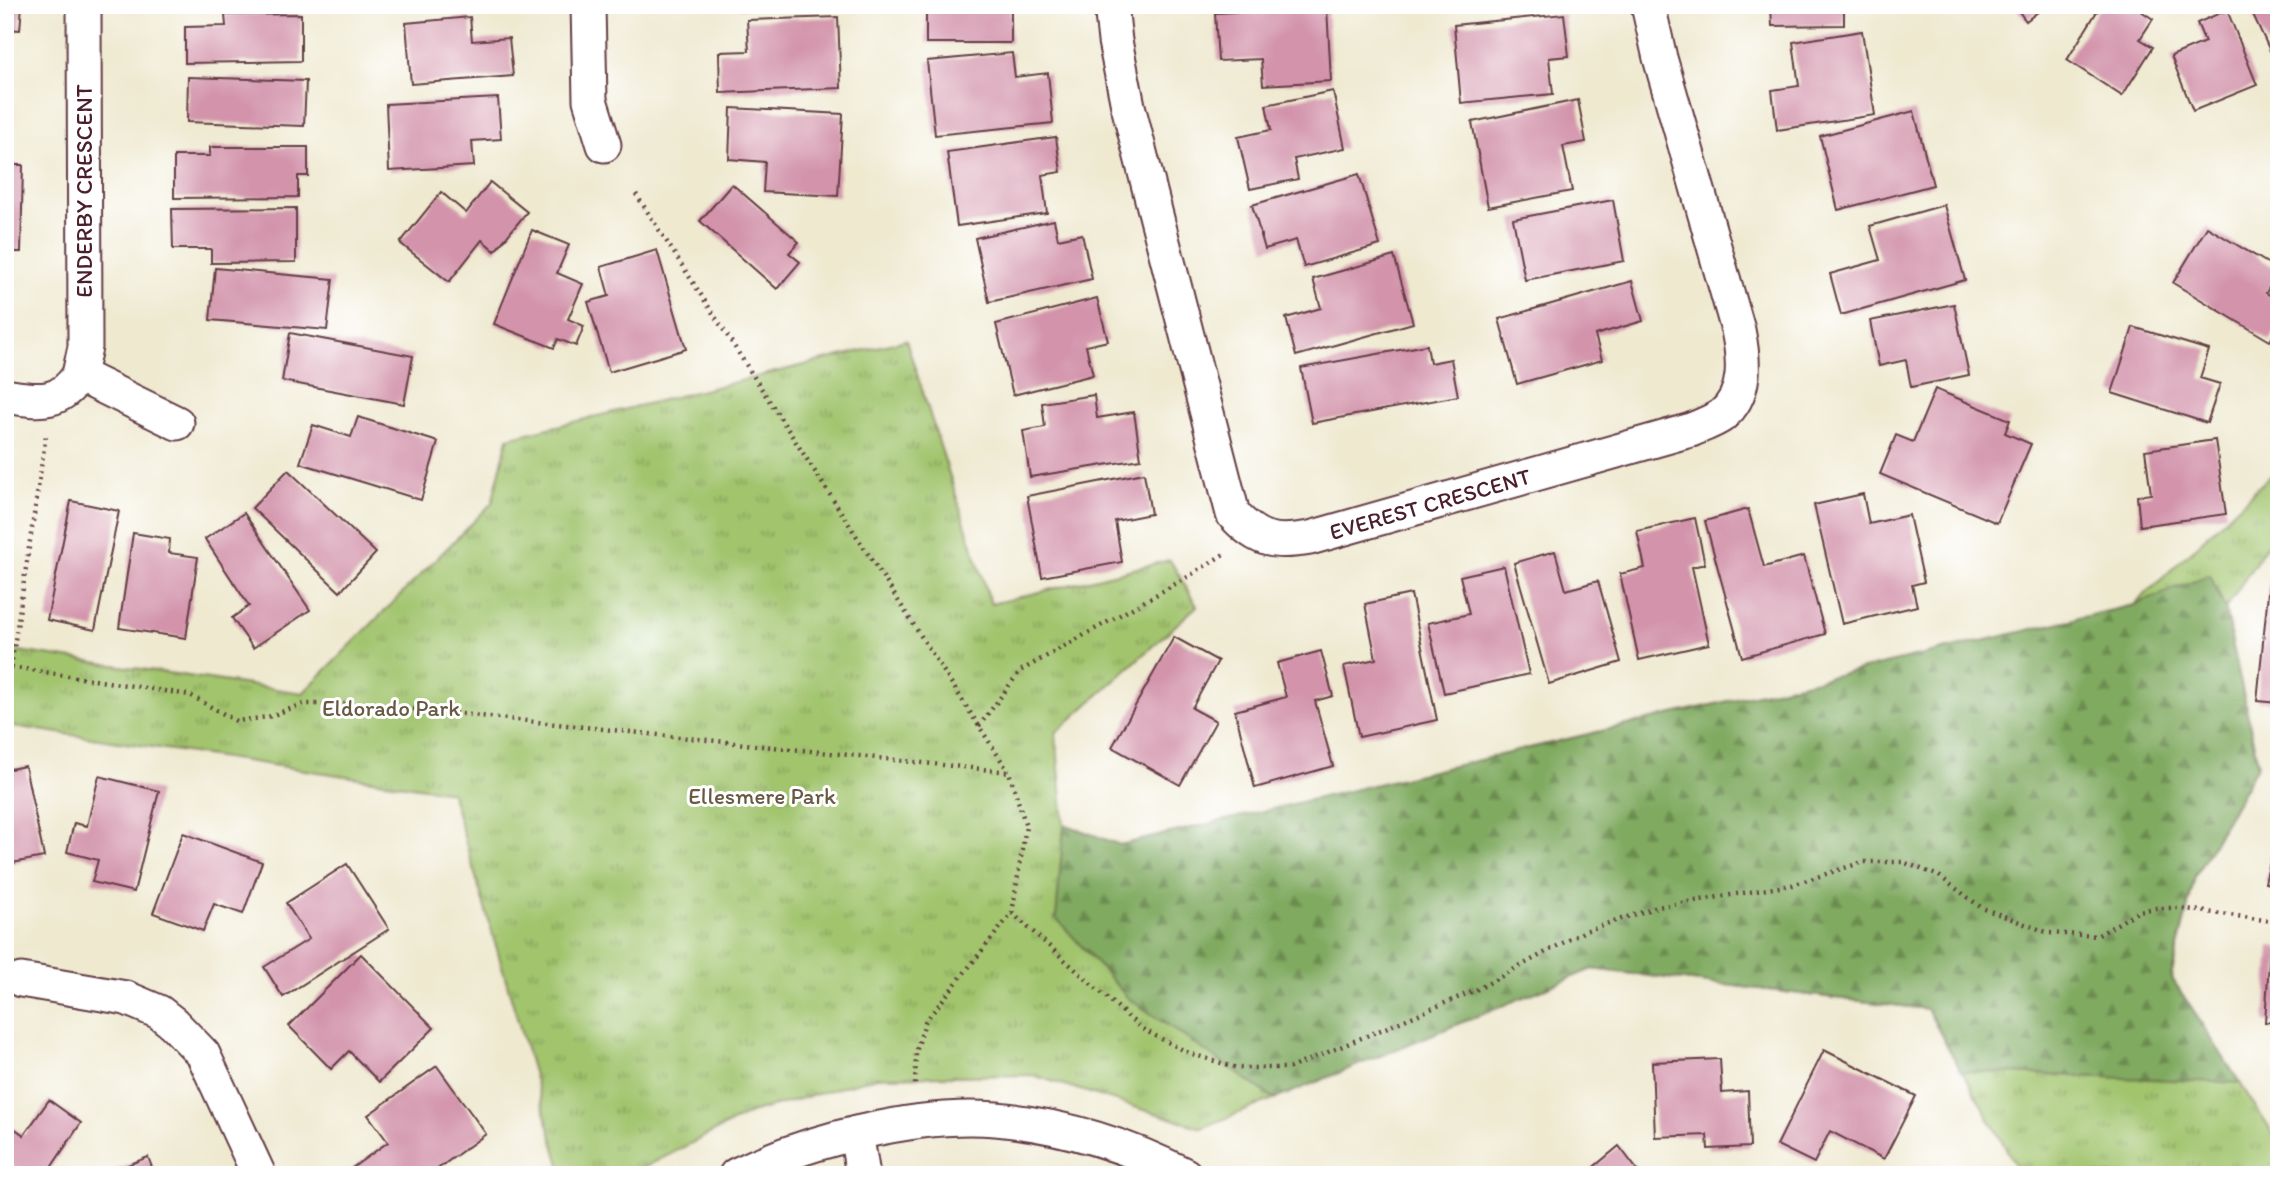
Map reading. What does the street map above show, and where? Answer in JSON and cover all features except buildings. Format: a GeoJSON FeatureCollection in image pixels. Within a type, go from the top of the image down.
{"type":"FeatureCollection","features":[{"type":"Feature","properties":{"kind":"street","name":"ENDERBY CRESCENT"},"geometry":{"type":"LineString","coordinates":[[79,375],[85,347],[84,5]]}},
{"type":"Feature","properties":{"kind":"street"},"geometry":{"type":"LineString","coordinates":[[588,5],[590,100],[604,145]]}},
{"type":"Feature","properties":{"kind":"street"},"geometry":{"type":"LineString","coordinates":[[1111,5],[1128,106],[1233,514],[1256,534]]}},
{"type":"Feature","properties":{"kind":"street","name":"EVEREST CRESCENT"},"geometry":{"type":"LineString","coordinates":[[1256,534],[1276,542],[1310,538],[1691,430],[1719,417],[1728,409],[1738,391],[1743,373],[1743,355],[1660,58],[1648,5]]}},
{"type":"Feature","properties":{"kind":"street"},"geometry":{"type":"LineString","coordinates":[[5,396],[29,400],[54,398],[66,392],[79,375],[177,423]]}},
{"type":"Feature","properties":{"kind":"street"},"geometry":{"type":"LineString","coordinates":[[21,981],[126,998],[159,1012],[173,1023],[203,1054],[258,1175]]}},
{"type":"Feature","properties":{"kind":"street"},"geometry":{"type":"LineString","coordinates":[[736,1175],[777,1157],[856,1133],[925,1121],[964,1118],[996,1119],[1094,1139],[1124,1148],[1185,1175]]}},
{"type":"Feature","properties":{"kind":"street"},"geometry":{"type":"LineString","coordinates":[[856,1133],[863,1175]]}},
{"type":"Feature","properties":{"kind":"path"},"geometry":{"type":"LineString","coordinates":[[636,194],[1009,772],[1027,826],[1012,913],[925,1021],[916,1052],[916,1097]]}},
{"type":"Feature","properties":{"kind":"path"},"geometry":{"type":"LineString","coordinates":[[47,431],[8,666],[190,695],[236,721],[268,717],[303,704],[367,704],[1009,772]]}},
{"type":"Feature","properties":{"kind":"path"},"geometry":{"type":"LineString","coordinates":[[979,726],[1020,671],[1186,578],[1256,534]]}},
{"type":"Feature","properties":{"kind":"path"},"geometry":{"type":"LineString","coordinates":[[1012,913],[1142,1029],[1189,1054],[1237,1068],[1290,1068],[1476,990],[1585,931],[1657,906],[1792,885],[1863,862],[1903,862],[1940,876],[1982,908],[2049,933],[2096,936],[2139,911],[2156,908],[2179,908],[2279,922]]}},
{"type":"Feature","properties":{"kind":"green space","name":"Ellesmere Park"},"geometry":{"type":"Polygon","coordinates":[[[906,340],[991,604],[1170,560],[1197,606],[1056,733],[1064,824],[1120,845],[2134,605],[2270,476],[2279,481],[2279,527],[2225,609],[2258,764],[2195,876],[2171,977],[2279,1143],[2279,1175],[2021,1175],[1927,1009],[1592,969],[1202,1128],[1032,1075],[877,1077],[750,1113],[634,1175],[563,1175],[451,792],[5,725],[5,649],[303,693],[492,503],[508,438],[906,340]]]}},
{"type":"Feature","properties":{"kind":"green space"},"geometry":{"type":"Polygon","coordinates":[[[2210,575],[2225,609],[2258,764],[2195,876],[2171,977],[2240,1083],[1961,1071],[1927,1009],[1592,969],[1275,1099],[1128,998],[1056,918],[1064,824],[1120,845],[2134,605],[2210,575]]]}},
{"type":"Feature","properties":{"kind":"park label","name":"Eldorado Park"},"geometry":{"type":"Point","coordinates":[391,708]}}]}
